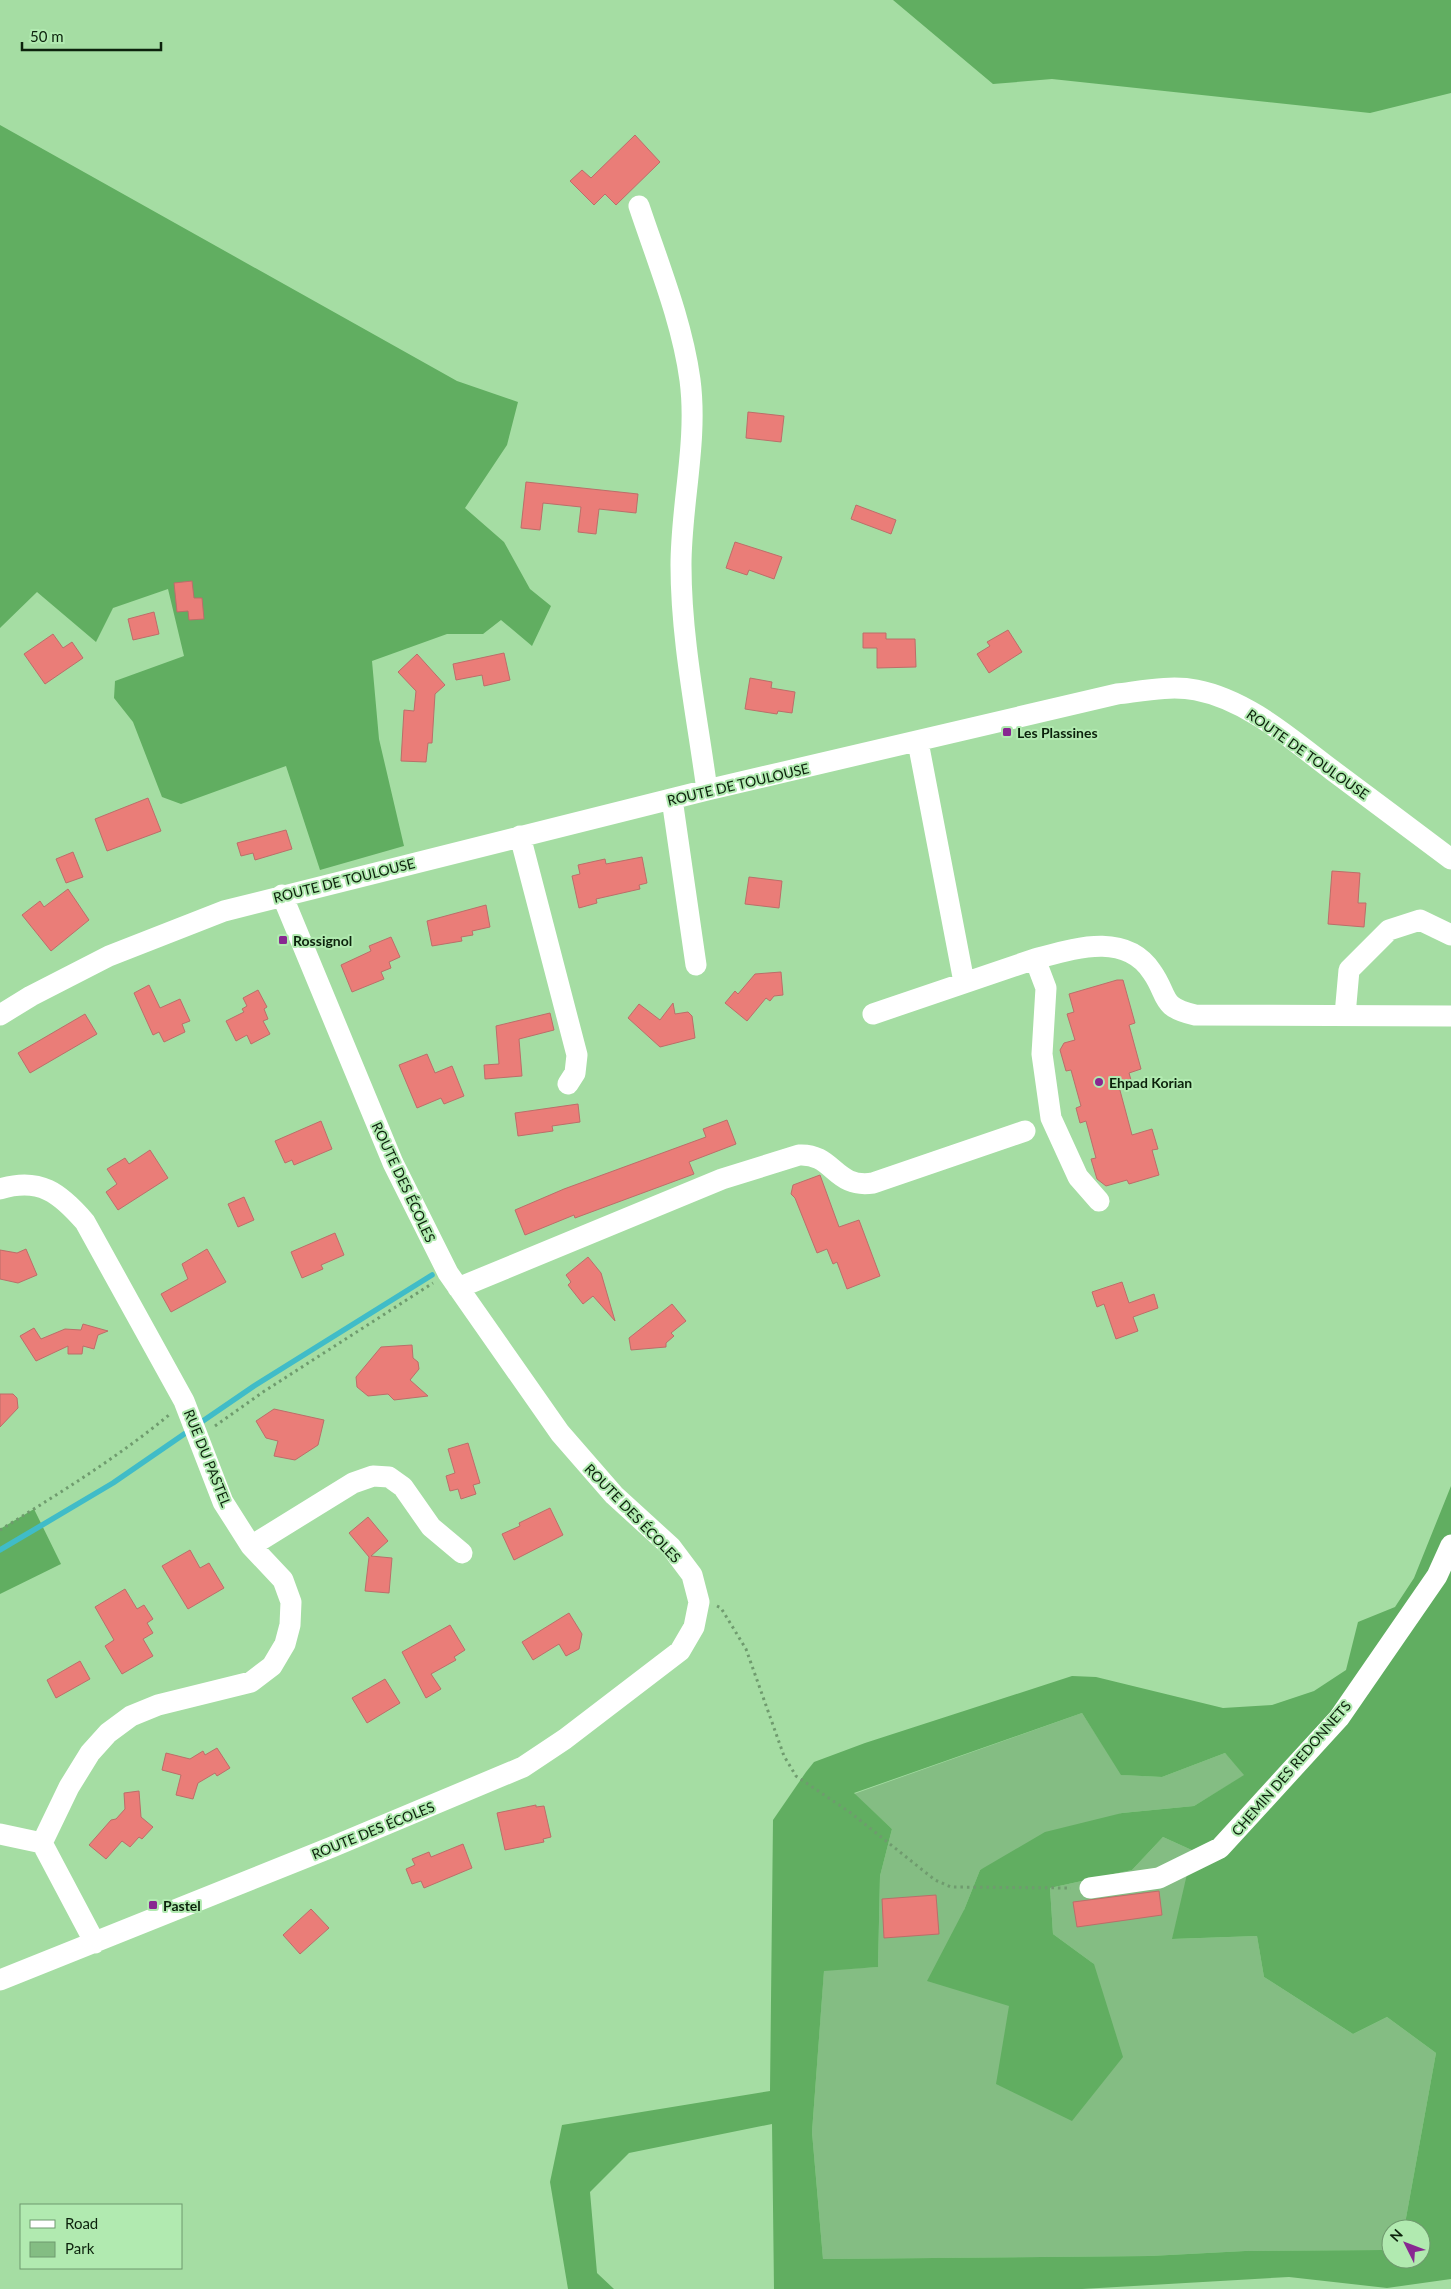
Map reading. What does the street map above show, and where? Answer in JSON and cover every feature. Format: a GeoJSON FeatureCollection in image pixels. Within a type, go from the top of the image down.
{"type":"FeatureCollection","features":[{"type":"Feature","properties":{"kind":"street"},"geometry":{"type":"LineString","coordinates":[[639,206],[683,341],[690,380],[693,412],[684,496],[681,567],[686,628],[707,790]]}},
{"type":"Feature","properties":{"kind":"street","name":"ROUTE DE TOULOUSE"},"geometry":{"type":"LineString","coordinates":[[0,1016],[31,996],[117,953],[224,911],[707,790],[1117,694],[1161,689],[1195,690],[1218,696],[1239,706],[1283,734],[1451,859]]}},
{"type":"Feature","properties":{"kind":"street"},"geometry":{"type":"LineString","coordinates":[[918,742],[964,982]]}},
{"type":"Feature","properties":{"kind":"street"},"geometry":{"type":"LineString","coordinates":[[672,799],[696,965]]}},
{"type":"Feature","properties":{"kind":"street"},"geometry":{"type":"LineString","coordinates":[[520,836],[577,1054],[575,1073],[568,1084]]}},
{"type":"Feature","properties":{"kind":"street","name":"ROUTE DES ÉCOLES"},"geometry":{"type":"LineString","coordinates":[[0,1980],[341,1843],[523,1767],[565,1739],[680,1651],[694,1627],[699,1602],[692,1575],[671,1547],[608,1489],[560,1433],[453,1281],[393,1163],[282,895]]}},
{"type":"Feature","properties":{"kind":"street"},"geometry":{"type":"LineString","coordinates":[[1345,1015],[1349,970],[1389,930],[1420,920],[1451,935]]}},
{"type":"Feature","properties":{"kind":"street"},"geometry":{"type":"LineString","coordinates":[[873,1014],[1035,959],[1077,947],[1108,945],[1125,950],[1142,960],[1153,972],[1164,999],[1178,1011],[1195,1015],[1451,1016]]}},
{"type":"Feature","properties":{"kind":"street"},"geometry":{"type":"LineString","coordinates":[[1035,959],[1046,988],[1042,1054],[1051,1118],[1078,1177],[1099,1201]]}},
{"type":"Feature","properties":{"kind":"street"},"geometry":{"type":"LineString","coordinates":[[453,1281],[722,1179],[799,1155],[811,1154],[824,1161],[846,1180],[859,1185],[873,1183],[1026,1130]]}},
{"type":"Feature","properties":{"kind":"street","name":"RUE DU PASTEL"},"geometry":{"type":"LineString","coordinates":[[0,1189],[32,1184],[54,1192],[68,1203],[85,1222],[194,1423],[223,1502],[251,1546],[283,1580],[291,1602],[290,1625],[285,1644],[272,1666],[251,1682],[158,1705],[131,1716],[108,1734],[90,1753],[69,1787],[42,1844]]}},
{"type":"Feature","properties":{"kind":"street"},"geometry":{"type":"LineString","coordinates":[[251,1546],[353,1483],[373,1476],[389,1477],[403,1487],[430,1527],[462,1553]]}},
{"type":"Feature","properties":{"kind":"street","name":"CHEMIN DES REDONNETS"},"geometry":{"type":"LineString","coordinates":[[1090,1888],[1158,1878],[1220,1848],[1339,1718],[1437,1576],[1451,1545]]}},
{"type":"Feature","properties":{"kind":"street"},"geometry":{"type":"LineString","coordinates":[[0,1834],[42,1844],[95,1943]]}},
{"type":"Feature","properties":{"kind":"path"},"geometry":{"type":"LineString","coordinates":[[0,1530],[56,1495],[143,1436],[194,1423],[214,1428],[263,1392],[453,1281]]}},
{"type":"Feature","properties":{"kind":"path"},"geometry":{"type":"LineString","coordinates":[[699,1602],[721,1608],[746,1649],[784,1756],[796,1776],[851,1813],[935,1880],[950,1888],[1090,1888]]}},
{"type":"Feature","properties":{"kind":"green space"},"geometry":{"type":"Polygon","coordinates":[[[893,0],[1451,0],[1451,93],[1370,113],[1052,79],[993,84],[893,0]]]}},
{"type":"Feature","properties":{"kind":"green space"},"geometry":{"type":"Polygon","coordinates":[[[0,125],[457,381],[518,402],[507,445],[465,508],[504,542],[530,589],[551,606],[532,646],[501,620],[483,634],[447,634],[372,661],[379,739],[404,846],[320,870],[286,766],[181,804],[162,797],[133,722],[114,698],[115,681],[184,656],[168,589],[113,608],[96,642],[37,592],[0,628],[0,125]]]}},
{"type":"Feature","properties":{"kind":"green space"},"geometry":{"type":"Polygon","coordinates":[[[1451,1486],[1451,2279],[1387,2288],[1289,2277],[1082,2289],[774,2289],[772,2124],[629,2153],[590,2192],[597,2273],[614,2289],[568,2289],[550,2182],[562,2125],[770,2091],[773,1820],[814,1762],[865,1743],[1072,1676],[1096,1677],[1223,1708],[1272,1705],[1314,1691],[1346,1670],[1358,1622],[1395,1607],[1414,1578],[1451,1486]],[[1082,1713],[854,1793],[892,1829],[880,1876],[878,1967],[824,1971],[812,2132],[823,2259],[1150,2256],[1245,2251],[1381,2250],[1381,2269],[1431,2269],[1431,2219],[1406,2219],[1436,2053],[1387,2017],[1353,2034],[1264,1977],[1257,1936],[1172,1939],[1187,1874],[1196,1852],[1163,1837],[1132,1870],[1050,1888],[1053,1934],[1094,1964],[1123,2057],[1072,2121],[996,2084],[1009,2006],[927,1981],[964,1910],[980,1870],[1045,1832],[1122,1813],[1194,1806],[1244,1775],[1225,1753],[1162,1777],[1121,1775],[1082,1713]]]}},
{"type":"Feature","properties":{"kind":"green space"},"geometry":{"type":"Polygon","coordinates":[[[34,1509],[61,1564],[0,1594],[0,1529],[34,1509]]]}},
{"type":"Feature","properties":{"kind":"green space"},"geometry":{"type":"Polygon","coordinates":[[[1082,1713],[1122,1775],[1162,1777],[1225,1753],[1245,1775],[1194,1806],[1122,1813],[980,1870],[964,1910],[1094,1964],[1053,1934],[1050,1888],[1132,1870],[1163,1837],[1196,1852],[1173,1939],[1257,1936],[1264,1977],[1353,2034],[1387,2017],[1436,2053],[1406,2219],[1381,2219],[1381,2250],[1245,2251],[1150,2256],[823,2259],[812,2132],[824,1970],[878,1967],[880,1876],[892,1829],[854,1794],[1082,1713]]]}},
{"type":"Feature","properties":{"kind":"building"},"geometry":{"type":"Polygon","coordinates":[[[635,135],[660,162],[616,205],[605,194],[594,205],[570,181],[582,170],[591,178],[635,135]]]}},
{"type":"Feature","properties":{"kind":"building"},"geometry":{"type":"Polygon","coordinates":[[[748,412],[784,416],[781,442],[746,438],[748,412]]]}},
{"type":"Feature","properties":{"kind":"building"},"geometry":{"type":"Polygon","coordinates":[[[526,482],[638,494],[636,513],[599,509],[596,534],[578,532],[581,507],[543,503],[540,530],[521,528],[526,482]]]}},
{"type":"Feature","properties":{"kind":"building"},"geometry":{"type":"Polygon","coordinates":[[[856,505],[896,520],[891,534],[851,519],[856,505]]]}},
{"type":"Feature","properties":{"kind":"building"},"geometry":{"type":"Polygon","coordinates":[[[735,542],[782,557],[774,579],[749,570],[747,575],[726,568],[735,542]]]}},
{"type":"Feature","properties":{"kind":"building"},"geometry":{"type":"Polygon","coordinates":[[[192,581],[194,598],[202,598],[204,619],[189,620],[188,611],[177,612],[174,583],[192,581]]]}},
{"type":"Feature","properties":{"kind":"building"},"geometry":{"type":"Polygon","coordinates":[[[154,612],[159,634],[133,640],[128,619],[154,612]]]}},
{"type":"Feature","properties":{"kind":"building"},"geometry":{"type":"Polygon","coordinates":[[[1008,630],[1022,652],[989,673],[977,654],[990,646],[987,642],[1008,630]]]}},
{"type":"Feature","properties":{"kind":"building"},"geometry":{"type":"Polygon","coordinates":[[[863,633],[886,633],[886,639],[915,639],[916,667],[877,668],[877,648],[863,648],[863,633]]]}},
{"type":"Feature","properties":{"kind":"building"},"geometry":{"type":"Polygon","coordinates":[[[53,634],[63,648],[72,642],[83,658],[45,684],[24,654],[53,634]]]}},
{"type":"Feature","properties":{"kind":"building"},"geometry":{"type":"Polygon","coordinates":[[[504,653],[510,680],[484,686],[482,675],[456,680],[453,664],[504,653]]]}},
{"type":"Feature","properties":{"kind":"building"},"geometry":{"type":"Polygon","coordinates":[[[417,654],[445,685],[435,694],[432,743],[428,743],[426,762],[401,761],[404,710],[414,711],[416,691],[398,672],[417,654]]]}},
{"type":"Feature","properties":{"kind":"building"},"geometry":{"type":"Polygon","coordinates":[[[750,678],[772,682],[771,688],[795,692],[792,713],[778,711],[777,714],[745,709],[750,678]]]}},
{"type":"Feature","properties":{"kind":"building"},"geometry":{"type":"Polygon","coordinates":[[[148,798],[161,831],[107,851],[95,819],[148,798]]]}},
{"type":"Feature","properties":{"kind":"building"},"geometry":{"type":"Polygon","coordinates":[[[286,830],[292,849],[255,860],[253,853],[241,856],[237,843],[286,830]]]}},
{"type":"Feature","properties":{"kind":"building"},"geometry":{"type":"Polygon","coordinates":[[[73,852],[83,877],[66,883],[56,859],[73,852]]]}},
{"type":"Feature","properties":{"kind":"building"},"geometry":{"type":"Polygon","coordinates":[[[642,857],[647,883],[639,885],[640,889],[596,899],[597,903],[579,908],[572,876],[580,874],[578,865],[605,859],[606,864],[642,857]]]}},
{"type":"Feature","properties":{"kind":"building"},"geometry":{"type":"Polygon","coordinates":[[[1332,871],[1360,873],[1358,903],[1366,903],[1364,927],[1328,924],[1332,871]]]}},
{"type":"Feature","properties":{"kind":"building"},"geometry":{"type":"Polygon","coordinates":[[[749,877],[782,881],[779,908],[745,904],[749,877]]]}},
{"type":"Feature","properties":{"kind":"building"},"geometry":{"type":"Polygon","coordinates":[[[68,889],[89,920],[51,951],[22,915],[40,901],[44,907],[68,889]]]}},
{"type":"Feature","properties":{"kind":"building"},"geometry":{"type":"Polygon","coordinates":[[[486,905],[490,927],[472,931],[473,935],[461,937],[462,941],[432,946],[427,921],[486,905]]]}},
{"type":"Feature","properties":{"kind":"building"},"geometry":{"type":"Polygon","coordinates":[[[391,937],[400,957],[389,962],[391,968],[381,972],[384,979],[352,992],[341,965],[371,951],[369,946],[391,937]]]}},
{"type":"Feature","properties":{"kind":"building"},"geometry":{"type":"Polygon","coordinates":[[[781,972],[783,995],[774,996],[770,1001],[766,998],[747,1021],[725,1003],[735,991],[738,994],[755,974],[781,972]]]}},
{"type":"Feature","properties":{"kind":"building","name":"Ehpad Korian"},"geometry":{"type":"Polygon","coordinates":[[[1117,980],[1123,980],[1135,1023],[1129,1025],[1141,1069],[1129,1073],[1131,1080],[1118,1083],[1132,1135],[1152,1129],[1158,1149],[1152,1150],[1159,1175],[1129,1184],[1127,1180],[1106,1186],[1097,1179],[1091,1159],[1096,1158],[1086,1121],[1080,1123],[1076,1108],[1081,1106],[1071,1070],[1066,1071],[1060,1050],[1064,1043],[1075,1040],[1067,1014],[1074,1012],[1069,994],[1117,980]]]}},
{"type":"Feature","properties":{"kind":"building"},"geometry":{"type":"Polygon","coordinates":[[[149,985],[160,1008],[180,999],[190,1021],[182,1024],[185,1032],[164,1042],[159,1032],[153,1035],[134,993],[149,985]]]}},
{"type":"Feature","properties":{"kind":"building"},"geometry":{"type":"Polygon","coordinates":[[[258,990],[267,1007],[264,1009],[268,1019],[263,1021],[270,1034],[251,1044],[247,1035],[236,1041],[226,1021],[244,1012],[242,1009],[247,1006],[243,998],[258,990]]]}},
{"type":"Feature","properties":{"kind":"building"},"geometry":{"type":"Polygon","coordinates":[[[673,1003],[675,1014],[688,1012],[692,1016],[695,1038],[660,1047],[628,1018],[639,1004],[660,1020],[673,1003]]]}},
{"type":"Feature","properties":{"kind":"building"},"geometry":{"type":"Polygon","coordinates":[[[550,1013],[554,1030],[519,1039],[522,1076],[485,1079],[484,1065],[499,1064],[496,1026],[550,1013]]]}},
{"type":"Feature","properties":{"kind":"building"},"geometry":{"type":"Polygon","coordinates":[[[85,1014],[97,1034],[30,1073],[18,1053],[85,1014]]]}},
{"type":"Feature","properties":{"kind":"building"},"geometry":{"type":"Polygon","coordinates":[[[427,1054],[435,1073],[452,1066],[464,1096],[444,1104],[441,1098],[417,1108],[399,1065],[427,1054]]]}},
{"type":"Feature","properties":{"kind":"building"},"geometry":{"type":"Polygon","coordinates":[[[578,1104],[580,1122],[552,1126],[553,1131],[518,1136],[515,1113],[578,1104]]]}},
{"type":"Feature","properties":{"kind":"building"},"geometry":{"type":"Polygon","coordinates":[[[727,1120],[736,1144],[689,1162],[694,1174],[575,1218],[574,1215],[525,1235],[515,1210],[564,1189],[706,1137],[703,1129],[727,1120]]]}},
{"type":"Feature","properties":{"kind":"building"},"geometry":{"type":"Polygon","coordinates":[[[321,1121],[332,1149],[294,1165],[292,1160],[285,1163],[275,1141],[321,1121]]]}},
{"type":"Feature","properties":{"kind":"building"},"geometry":{"type":"Polygon","coordinates":[[[150,1150],[168,1178],[118,1210],[106,1192],[117,1184],[107,1169],[125,1158],[129,1164],[150,1150]]]}},
{"type":"Feature","properties":{"kind":"building"},"geometry":{"type":"Polygon","coordinates":[[[820,1175],[839,1227],[859,1220],[880,1276],[847,1289],[837,1262],[833,1264],[827,1249],[817,1253],[795,1198],[791,1194],[793,1185],[820,1175]]]}},
{"type":"Feature","properties":{"kind":"building"},"geometry":{"type":"Polygon","coordinates":[[[244,1197],[254,1220],[238,1227],[228,1204],[244,1197]]]}},
{"type":"Feature","properties":{"kind":"building"},"geometry":{"type":"Polygon","coordinates":[[[335,1233],[344,1255],[321,1265],[323,1269],[302,1278],[291,1252],[335,1233]]]}},
{"type":"Feature","properties":{"kind":"building"},"geometry":{"type":"Polygon","coordinates":[[[26,1249],[37,1275],[18,1283],[0,1279],[0,1250],[17,1253],[26,1249]]]}},
{"type":"Feature","properties":{"kind":"building"},"geometry":{"type":"Polygon","coordinates":[[[207,1249],[226,1282],[171,1312],[161,1294],[188,1279],[182,1264],[207,1249]]]}},
{"type":"Feature","properties":{"kind":"building"},"geometry":{"type":"Polygon","coordinates":[[[588,1257],[601,1273],[615,1321],[593,1296],[583,1304],[568,1285],[571,1282],[566,1275],[588,1257]]]}},
{"type":"Feature","properties":{"kind":"building"},"geometry":{"type":"Polygon","coordinates":[[[1122,1282],[1129,1303],[1154,1294],[1158,1308],[1133,1317],[1138,1331],[1116,1339],[1104,1304],[1097,1307],[1092,1292],[1122,1282]]]}},
{"type":"Feature","properties":{"kind":"building"},"geometry":{"type":"Polygon","coordinates":[[[672,1304],[686,1321],[671,1333],[674,1336],[666,1343],[666,1347],[631,1350],[629,1338],[672,1304]]]}},
{"type":"Feature","properties":{"kind":"building"},"geometry":{"type":"Polygon","coordinates":[[[83,1324],[108,1331],[98,1335],[94,1349],[83,1346],[82,1354],[68,1354],[68,1346],[36,1361],[20,1336],[34,1328],[41,1339],[65,1329],[81,1330],[83,1324]]]}},
{"type":"Feature","properties":{"kind":"building"},"geometry":{"type":"Polygon","coordinates":[[[412,1345],[413,1358],[418,1362],[419,1369],[410,1380],[428,1396],[394,1400],[388,1394],[368,1396],[357,1387],[356,1377],[381,1347],[412,1345]]]}},
{"type":"Feature","properties":{"kind":"building"},"geometry":{"type":"Polygon","coordinates":[[[0,1394],[13,1394],[17,1398],[18,1408],[0,1427],[0,1394]]]}},
{"type":"Feature","properties":{"kind":"building"},"geometry":{"type":"Polygon","coordinates":[[[274,1409],[324,1420],[318,1445],[295,1460],[274,1456],[278,1441],[266,1438],[256,1421],[274,1409]]]}},
{"type":"Feature","properties":{"kind":"building"},"geometry":{"type":"Polygon","coordinates":[[[468,1443],[480,1483],[473,1485],[476,1494],[461,1499],[458,1489],[450,1491],[446,1476],[455,1473],[448,1449],[468,1443]]]}},
{"type":"Feature","properties":{"kind":"building"},"geometry":{"type":"Polygon","coordinates":[[[550,1508],[563,1535],[514,1560],[502,1534],[520,1526],[519,1523],[550,1508]]]}},
{"type":"Feature","properties":{"kind":"building"},"geometry":{"type":"Polygon","coordinates":[[[368,1517],[388,1541],[371,1556],[392,1558],[389,1593],[365,1591],[369,1557],[349,1533],[368,1517]]]}},
{"type":"Feature","properties":{"kind":"building"},"geometry":{"type":"Polygon","coordinates":[[[190,1550],[200,1568],[209,1563],[224,1588],[188,1609],[162,1566],[190,1550]]]}},
{"type":"Feature","properties":{"kind":"building"},"geometry":{"type":"Polygon","coordinates":[[[125,1589],[137,1609],[144,1605],[153,1619],[147,1623],[153,1633],[143,1639],[153,1656],[122,1674],[105,1646],[114,1640],[95,1607],[125,1589]]]}},
{"type":"Feature","properties":{"kind":"building"},"geometry":{"type":"Polygon","coordinates":[[[569,1613],[582,1634],[579,1649],[566,1656],[559,1644],[533,1660],[522,1642],[569,1613]]]}},
{"type":"Feature","properties":{"kind":"building"},"geometry":{"type":"Polygon","coordinates":[[[450,1625],[465,1650],[454,1657],[456,1660],[431,1674],[441,1689],[426,1698],[402,1652],[450,1625]]]}},
{"type":"Feature","properties":{"kind":"building"},"geometry":{"type":"Polygon","coordinates":[[[80,1661],[90,1679],[56,1698],[47,1680],[80,1661]]]}},
{"type":"Feature","properties":{"kind":"building"},"geometry":{"type":"Polygon","coordinates":[[[385,1679],[400,1703],[367,1723],[352,1698],[385,1679]]]}},
{"type":"Feature","properties":{"kind":"building"},"geometry":{"type":"Polygon","coordinates":[[[217,1748],[230,1768],[217,1776],[215,1773],[198,1783],[193,1799],[176,1795],[181,1775],[162,1770],[166,1753],[190,1759],[203,1751],[205,1755],[217,1748]]]}},
{"type":"Feature","properties":{"kind":"building"},"geometry":{"type":"Polygon","coordinates":[[[139,1791],[141,1817],[153,1827],[142,1839],[139,1837],[130,1847],[122,1841],[106,1859],[89,1845],[111,1820],[116,1819],[125,1809],[124,1793],[139,1791]]]}},
{"type":"Feature","properties":{"kind":"building"},"geometry":{"type":"Polygon","coordinates":[[[536,1805],[536,1807],[544,1806],[551,1837],[543,1839],[544,1842],[505,1850],[497,1813],[536,1805]]]}},
{"type":"Feature","properties":{"kind":"building"},"geometry":{"type":"Polygon","coordinates":[[[463,1844],[472,1868],[424,1888],[421,1881],[412,1884],[406,1869],[415,1865],[412,1859],[429,1852],[431,1857],[463,1844]]]}},
{"type":"Feature","properties":{"kind":"building"},"geometry":{"type":"Polygon","coordinates":[[[1159,1891],[1162,1915],[1077,1927],[1073,1902],[1159,1891]]]}},
{"type":"Feature","properties":{"kind":"building"},"geometry":{"type":"Polygon","coordinates":[[[936,1895],[939,1934],[884,1938],[882,1899],[936,1895]]]}},
{"type":"Feature","properties":{"kind":"building"},"geometry":{"type":"Polygon","coordinates":[[[311,1909],[329,1928],[300,1954],[283,1935],[311,1909]]]}},
{"type":"Feature","properties":{"kind":"waterway"},"geometry":{"type":"LineString","coordinates":[[197,1425],[254,1386],[432,1275]]}},
{"type":"Feature","properties":{"kind":"waterway"},"geometry":{"type":"LineString","coordinates":[[0,1550],[113,1483],[190,1430]]}},
{"type":"Feature","properties":{"kind":"place","name":"Les Plassines"},"geometry":{"type":"Point","coordinates":[1007,732]}},
{"type":"Feature","properties":{"kind":"place","name":"Rossignol"},"geometry":{"type":"Point","coordinates":[283,940]}},
{"type":"Feature","properties":{"kind":"place","name":"Ehpad Korian"},"geometry":{"type":"Point","coordinates":[1099,1082]}},
{"type":"Feature","properties":{"kind":"place","name":"Pastel"},"geometry":{"type":"Point","coordinates":[153,1905]}}]}
